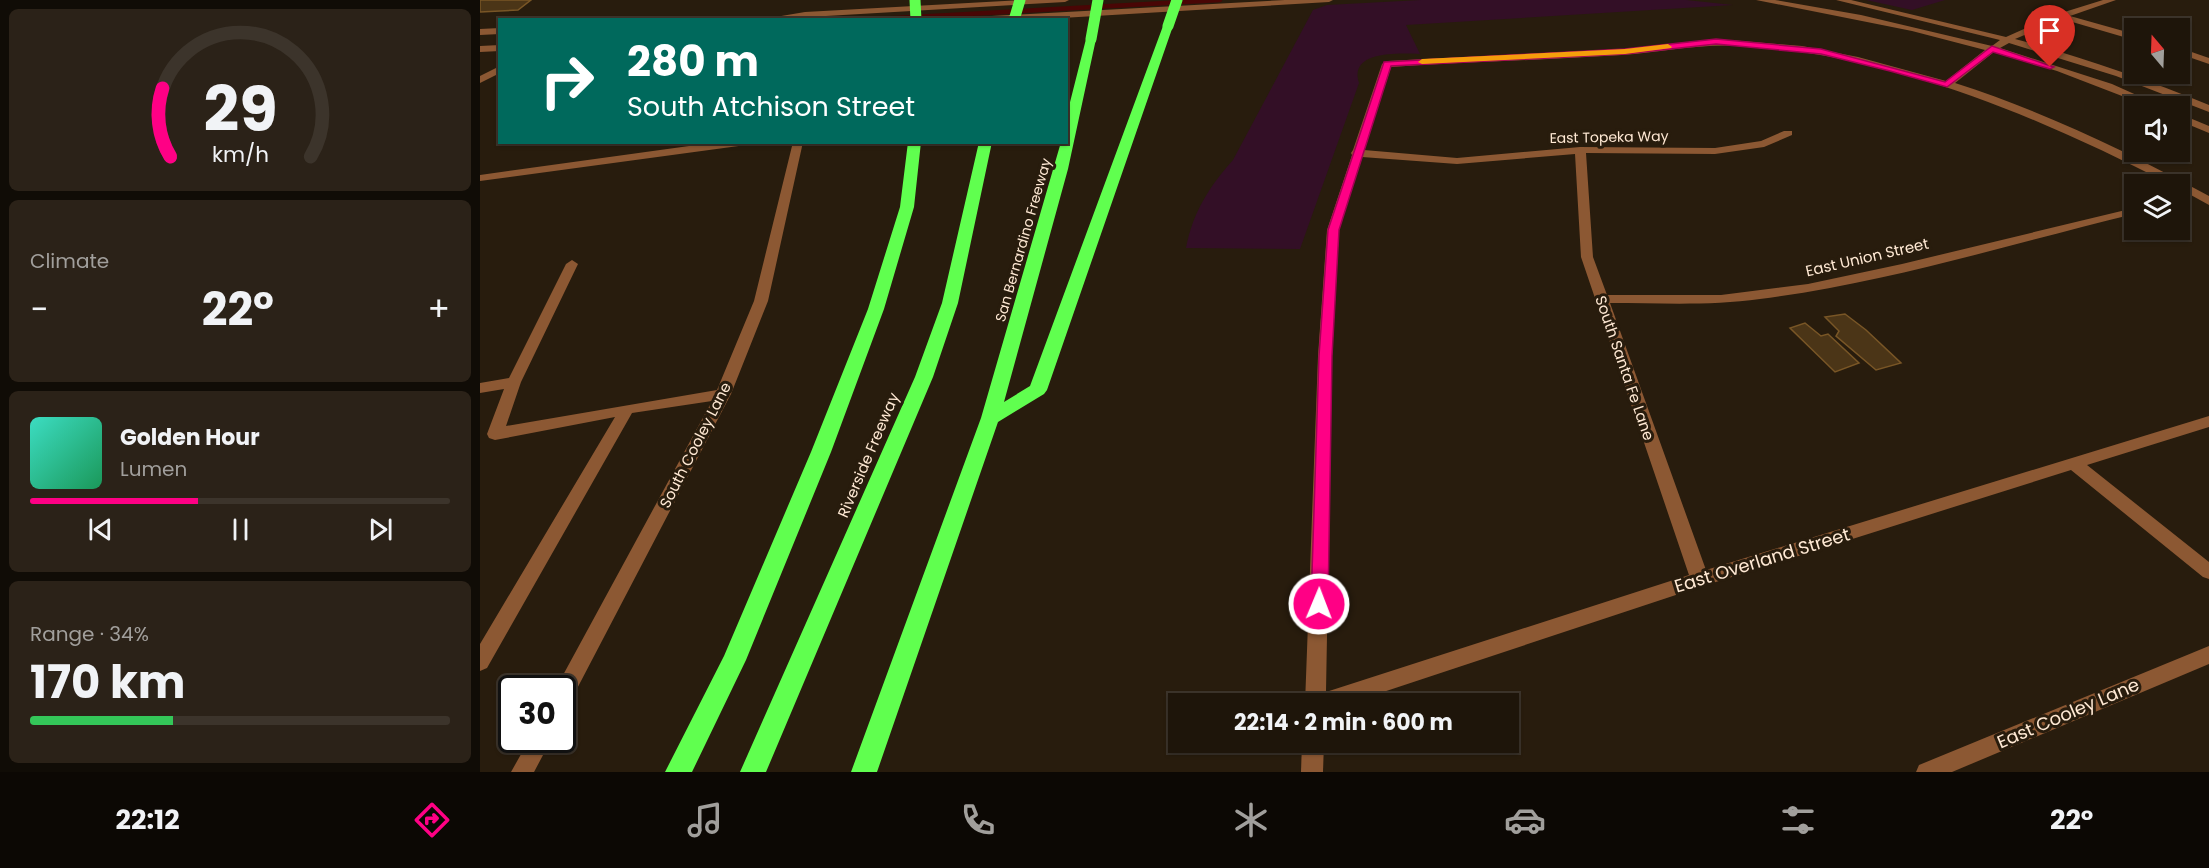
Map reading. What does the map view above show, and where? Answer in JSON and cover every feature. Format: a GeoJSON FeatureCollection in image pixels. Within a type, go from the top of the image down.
{"type":"FeatureCollection","features":[{"type":"Feature","properties":{"kind":"highway"},"geometry":{"type":"LineString","coordinates":[[915,0],[915,18]]}},
{"type":"Feature","properties":{"kind":"highway"},"geometry":{"type":"LineString","coordinates":[[1015,18],[1020,0]]}},
{"type":"Feature","properties":{"kind":"highway","name":"San Bernardino Freeway"},"geometry":{"type":"LineString","coordinates":[[1068,137],[1098,0]]}},
{"type":"Feature","properties":{"kind":"highway"},"geometry":{"type":"LineString","coordinates":[[864,772],[990,418],[1038,390],[1178,0]]}},
{"type":"Feature","properties":{"kind":"highway"},"geometry":{"type":"LineString","coordinates":[[678,772],[734,660],[821,452],[876,309],[907,207],[915,144]]}},
{"type":"Feature","properties":{"kind":"highway","name":"Riverside Freeway"},"geometry":{"type":"LineString","coordinates":[[753,772],[924,377],[950,303],[986,144]]}},
{"type":"Feature","properties":{"kind":"highway","name":"San Bernardino Freeway"},"geometry":{"type":"LineString","coordinates":[[990,418],[1066,144]]}},
{"type":"Feature","properties":{"kind":"street"},"geometry":{"type":"LineString","coordinates":[[804,17],[1065,0]]}},
{"type":"Feature","properties":{"kind":"street"},"geometry":{"type":"LineString","coordinates":[[1010,18],[1329,0]]}},
{"type":"Feature","properties":{"kind":"street"},"geometry":{"type":"LineString","coordinates":[[1760,0],[1906,27],[1992,49],[2070,73],[2130,96]]}},
{"type":"Feature","properties":{"kind":"street"},"geometry":{"type":"LineString","coordinates":[[1840,0],[2009,40],[2099,68],[2209,109]]}},
{"type":"Feature","properties":{"kind":"street"},"geometry":{"type":"LineString","coordinates":[[1947,85],[1992,49],[2009,40],[2061,15],[2112,0]]}},
{"type":"Feature","properties":{"kind":"street"},"geometry":{"type":"LineString","coordinates":[[2061,15],[2124,34]]}},
{"type":"Feature","properties":{"kind":"street"},"geometry":{"type":"LineString","coordinates":[[480,32],[498,31]]}},
{"type":"Feature","properties":{"kind":"street"},"geometry":{"type":"LineString","coordinates":[[1316,693],[1325,356],[1333,230],[1356,153],[1387,64],[1625,52],[1716,42],[1821,52],[1893,69],[2031,114],[2082,136],[2157,174]]}},
{"type":"Feature","properties":{"kind":"street"},"geometry":{"type":"LineString","coordinates":[[480,49],[498,48]]}},
{"type":"Feature","properties":{"kind":"street"},"geometry":{"type":"LineString","coordinates":[[2190,54],[2209,61]]}},
{"type":"Feature","properties":{"kind":"street"},"geometry":{"type":"LineString","coordinates":[[480,67],[498,67]]}},
{"type":"Feature","properties":{"kind":"street"},"geometry":{"type":"LineString","coordinates":[[480,80],[498,68]]}},
{"type":"Feature","properties":{"kind":"street"},"geometry":{"type":"LineString","coordinates":[[2190,121],[2209,130]]}},
{"type":"Feature","properties":{"kind":"street","name":"East Topeka Way"},"geometry":{"type":"LineString","coordinates":[[1356,153],[1456,161],[1580,150],[1715,151],[1764,144],[1788,133]]}},
{"type":"Feature","properties":{"kind":"street"},"geometry":{"type":"LineString","coordinates":[[480,178],[731,144]]}},
{"type":"Feature","properties":{"kind":"street","name":"South Cooley Lane"},"geometry":{"type":"LineString","coordinates":[[574,675],[723,394],[761,301],[798,144]]}},
{"type":"Feature","properties":{"kind":"street","name":"South Santa Fe Lane"},"geometry":{"type":"LineString","coordinates":[[1580,150],[1587,257],[1700,579]]}},
{"type":"Feature","properties":{"kind":"street"},"geometry":{"type":"LineString","coordinates":[[2190,190],[2205,198]]}},
{"type":"Feature","properties":{"kind":"street"},"geometry":{"type":"LineString","coordinates":[[2190,200],[2205,198]]}},
{"type":"Feature","properties":{"kind":"street","name":"East Union Street"},"geometry":{"type":"LineString","coordinates":[[1601,299],[1704,299],[1758,295],[1830,284],[2124,213]]}},
{"type":"Feature","properties":{"kind":"street"},"geometry":{"type":"LineString","coordinates":[[572,264],[514,382],[495,434],[627,409],[723,394]]}},
{"type":"Feature","properties":{"kind":"street"},"geometry":{"type":"LineString","coordinates":[[480,388],[514,382]]}},
{"type":"Feature","properties":{"kind":"street"},"geometry":{"type":"LineString","coordinates":[[480,662],[627,409]]}},
{"type":"Feature","properties":{"kind":"street","name":"East Overland Street"},"geometry":{"type":"LineString","coordinates":[[1350,693],[1700,579],[2209,421]]}},
{"type":"Feature","properties":{"kind":"street"},"geometry":{"type":"LineString","coordinates":[[2075,464],[2209,572]]}},
{"type":"Feature","properties":{"kind":"street","name":"East Cooley Lane"},"geometry":{"type":"LineString","coordinates":[[1927,772],[2209,655]]}},
{"type":"Feature","properties":{"kind":"street"},"geometry":{"type":"LineString","coordinates":[[522,772],[533,753]]}},
{"type":"Feature","properties":{"kind":"street"},"geometry":{"type":"LineString","coordinates":[[1312,772],[1313,753]]}},
{"type":"Feature","properties":{"kind":"shaded area"},"geometry":{"type":"Polygon","coordinates":[[[1421,0],[1686,0],[1733,5],[1406,25],[1420,54],[1389,54],[1368,59],[1361,64],[1358,72],[1359,83],[1300,249],[1186,248],[1193,223],[1203,201],[1233,160],[1313,10],[1327,5],[1421,0]]]}},
{"type":"Feature","properties":{"kind":"shaded area"},"geometry":{"type":"Polygon","coordinates":[[[1866,0],[1945,0],[1912,10],[1866,0]]]}},
{"type":"Feature","properties":{"kind":"building"},"geometry":{"type":"Polygon","coordinates":[[[480,0],[531,0],[518,10],[480,12],[480,0]]]}},
{"type":"Feature","properties":{"kind":"building"},"geometry":{"type":"Polygon","coordinates":[[[1845,314],[1901,363],[1876,370],[1836,336],[1839,331],[1825,317],[1845,314]]]}},
{"type":"Feature","properties":{"kind":"building"},"geometry":{"type":"Polygon","coordinates":[[[1805,323],[1821,336],[1828,334],[1859,363],[1835,372],[1790,328],[1805,323]]]}},
{"type":"Feature","properties":{"kind":"waterway"},"geometry":{"type":"LineString","coordinates":[[896,18],[1220,0]]}},
{"type":"Feature","properties":{"kind":"slow traffic"},"geometry":{"type":"LineString","coordinates":[[1422,62],[1625,52],[1668,47]]}},
{"type":"Feature","properties":{"kind":"route"},"geometry":{"type":"LineString","coordinates":[[1319,604],[1325,356],[1333,230],[1356,153],[1387,64],[1625,52],[1716,42],[1783,46],[1821,52],[1947,85],[1992,49],[2050,67]]}}]}
